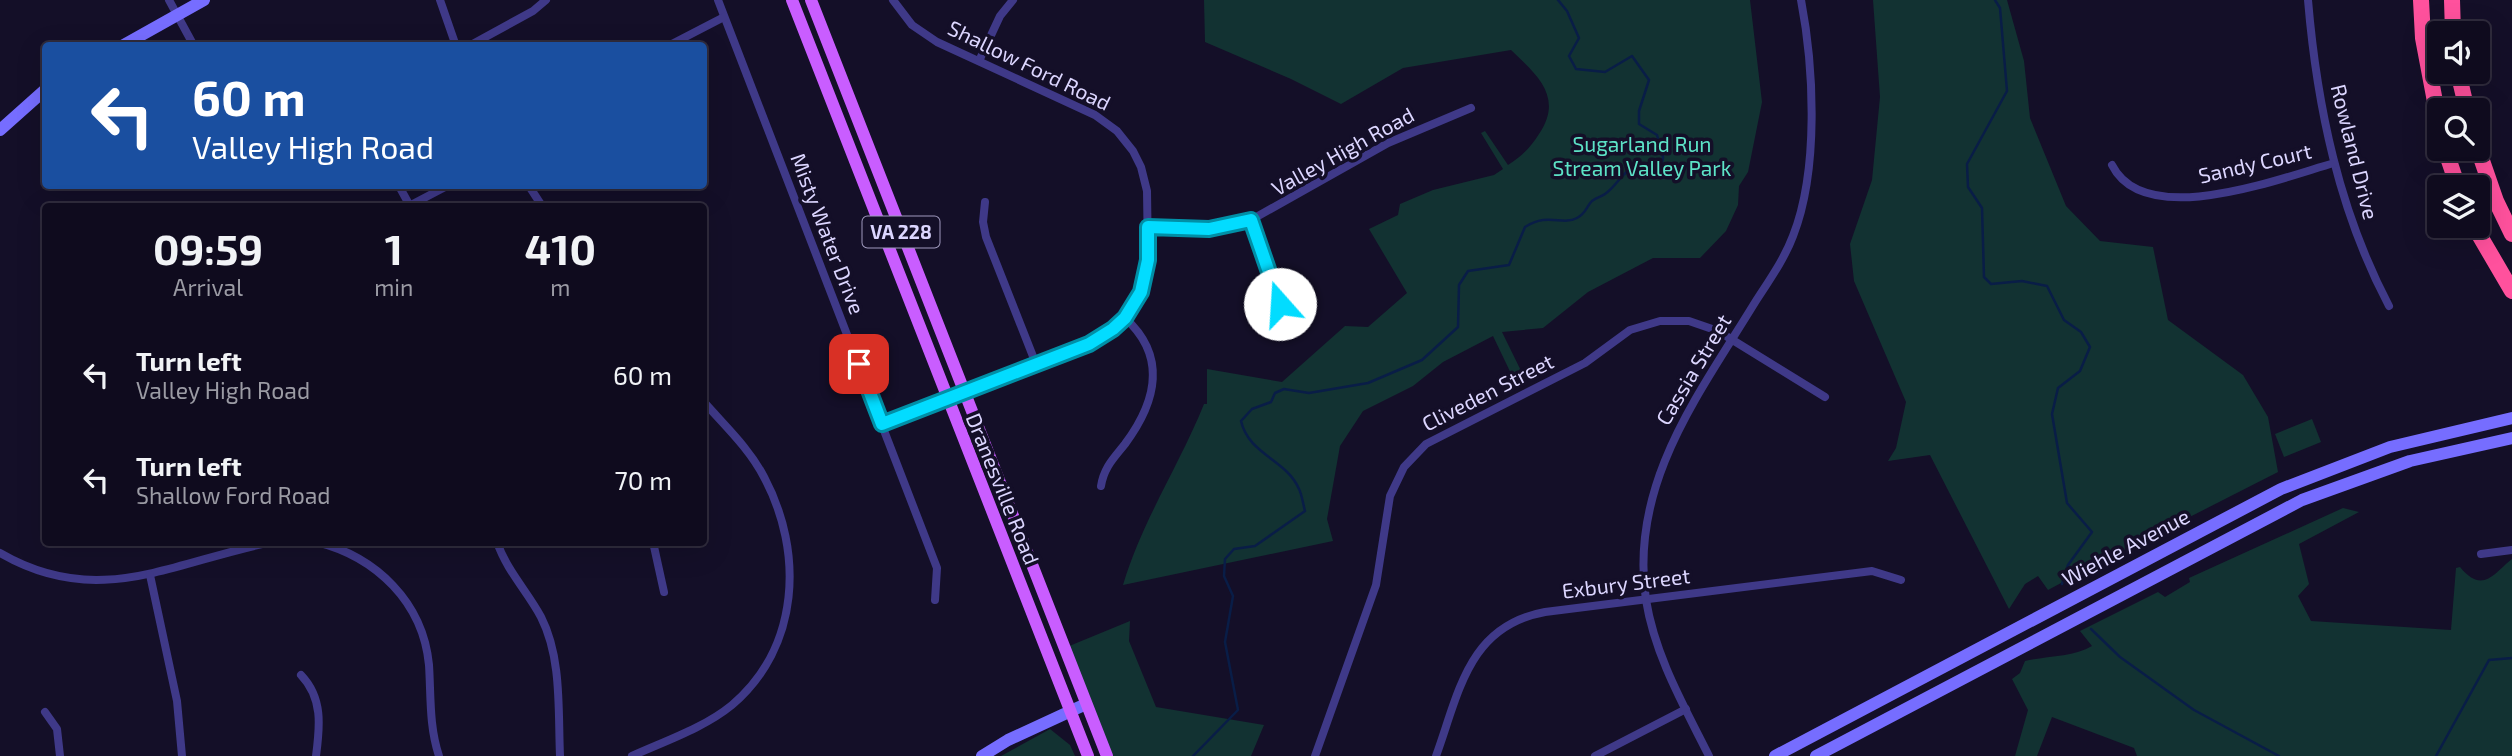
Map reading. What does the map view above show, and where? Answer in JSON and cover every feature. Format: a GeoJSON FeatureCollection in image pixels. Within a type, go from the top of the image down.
{"type":"FeatureCollection","features":[{"type":"Feature","properties":{"kind":"highway"},"geometry":{"type":"LineString","coordinates":[[2421,0],[2423,38],[2434,98]]}},
{"type":"Feature","properties":{"kind":"highway"},"geometry":{"type":"LineString","coordinates":[[2452,0],[2453,21]]}},
{"type":"Feature","properties":{"kind":"highway"},"geometry":{"type":"LineString","coordinates":[[2482,161],[2496,201],[2512,233]]}},
{"type":"Feature","properties":{"kind":"highway"},"geometry":{"type":"LineString","coordinates":[[2481,238],[2512,291]]}},
{"type":"Feature","properties":{"kind":"main road"},"geometry":{"type":"LineString","coordinates":[[129,42],[204,0]]}},
{"type":"Feature","properties":{"kind":"main road","name":"Dranesville Road"},"geometry":{"type":"LineString","coordinates":[[792,0],[946,400],[1088,756]]}},
{"type":"Feature","properties":{"kind":"main road","name":"Dranesville Road"},"geometry":{"type":"LineString","coordinates":[[811,0],[1107,756]]}},
{"type":"Feature","properties":{"kind":"main road"},"geometry":{"type":"LineString","coordinates":[[0,130],[42,93]]}},
{"type":"Feature","properties":{"kind":"main road","name":"Wiehle Avenue"},"geometry":{"type":"LineString","coordinates":[[1774,756],[2237,511],[2320,472],[2423,437],[2512,418]]}},
{"type":"Feature","properties":{"kind":"main road","name":"Wiehle Avenue"},"geometry":{"type":"LineString","coordinates":[[1816,756],[2274,514],[2352,480],[2444,452],[2512,438]]}},
{"type":"Feature","properties":{"kind":"main road"},"geometry":{"type":"LineString","coordinates":[[982,756],[1086,704]]}},
{"type":"Feature","properties":{"kind":"street"},"geometry":{"type":"LineString","coordinates":[[169,0],[192,42]]}},
{"type":"Feature","properties":{"kind":"street"},"geometry":{"type":"LineString","coordinates":[[440,0],[455,42]]}},
{"type":"Feature","properties":{"kind":"street"},"geometry":{"type":"LineString","coordinates":[[476,42],[533,11],[546,0]]}},
{"type":"Feature","properties":{"kind":"street","name":"Misty Water Drive"},"geometry":{"type":"LineString","coordinates":[[718,0],[937,568],[935,600]]}},
{"type":"Feature","properties":{"kind":"street","name":"Shallow Ford Road"},"geometry":{"type":"LineString","coordinates":[[882,424],[1089,344],[1125,318],[1137,299],[1146,276],[1148,227],[1147,191],[1142,167],[1117,131],[1095,115],[924,34],[893,0]]}},
{"type":"Feature","properties":{"kind":"street"},"geometry":{"type":"LineString","coordinates":[[979,61],[1000,16],[1013,0]]}},
{"type":"Feature","properties":{"kind":"street","name":"Cassia Street"},"geometry":{"type":"LineString","coordinates":[[1709,756],[1658,648],[1646,599],[1647,519],[1660,468],[1679,424],[1786,253],[1799,216],[1812,117],[1810,63],[1801,0]]}},
{"type":"Feature","properties":{"kind":"street","name":"Rowland Drive"},"geometry":{"type":"LineString","coordinates":[[2308,0],[2318,83],[2334,163],[2359,240],[2389,306]]}},
{"type":"Feature","properties":{"kind":"street"},"geometry":{"type":"LineString","coordinates":[[676,42],[724,17]]}},
{"type":"Feature","properties":{"kind":"street","name":"Valley High Road"},"geometry":{"type":"LineString","coordinates":[[1148,227],[1209,229],[1251,220],[1388,143],[1471,108]]}},
{"type":"Feature","properties":{"kind":"street","name":"Sandy Court"},"geometry":{"type":"LineString","coordinates":[[2112,165],[2117,174],[2132,188],[2181,197],[2217,195],[2334,163]]}},
{"type":"Feature","properties":{"kind":"street"},"geometry":{"type":"LineString","coordinates":[[416,203],[441,189]]}},
{"type":"Feature","properties":{"kind":"street"},"geometry":{"type":"LineString","coordinates":[[985,202],[983,222],[986,237],[1035,364]]}},
{"type":"Feature","properties":{"kind":"street"},"geometry":{"type":"LineString","coordinates":[[1251,220],[1280,304]]}},
{"type":"Feature","properties":{"kind":"street"},"geometry":{"type":"LineString","coordinates":[[1101,486],[1108,464],[1142,418],[1153,386],[1149,346],[1125,318]]}},
{"type":"Feature","properties":{"kind":"street","name":"Cliveden Street"},"geometry":{"type":"LineString","coordinates":[[1315,756],[1376,585],[1390,496],[1414,455],[1439,435],[1585,363],[1618,337],[1644,324],[1689,321],[1718,331],[1825,397]]}},
{"type":"Feature","properties":{"kind":"street"},"geometry":{"type":"LineString","coordinates":[[632,756],[706,722],[745,693],[770,660],[787,614],[789,554],[774,498],[752,458],[707,406]]}},
{"type":"Feature","properties":{"kind":"street"},"geometry":{"type":"LineString","coordinates":[[0,553],[37,571],[70,579],[111,582],[149,575],[257,546]]}},
{"type":"Feature","properties":{"kind":"street"},"geometry":{"type":"LineString","coordinates":[[330,546],[346,551],[372,566],[408,604],[427,653],[431,721],[439,756]]}},
{"type":"Feature","properties":{"kind":"street"},"geometry":{"type":"LineString","coordinates":[[498,546],[506,566],[532,602],[548,634],[555,663],[560,756]]}},
{"type":"Feature","properties":{"kind":"street"},"geometry":{"type":"LineString","coordinates":[[654,546],[664,592]]}},
{"type":"Feature","properties":{"kind":"street"},"geometry":{"type":"LineString","coordinates":[[2481,554],[2512,550]]}},
{"type":"Feature","properties":{"kind":"street","name":"Exbury Street"},"geometry":{"type":"LineString","coordinates":[[1436,756],[1474,657],[1504,626],[1532,614],[1872,571],[1901,580]]}},
{"type":"Feature","properties":{"kind":"street"},"geometry":{"type":"LineString","coordinates":[[149,575],[177,701],[182,756]]}},
{"type":"Feature","properties":{"kind":"street"},"geometry":{"type":"LineString","coordinates":[[301,675],[314,693],[318,704],[316,756]]}},
{"type":"Feature","properties":{"kind":"street"},"geometry":{"type":"LineString","coordinates":[[1595,756],[1686,709]]}},
{"type":"Feature","properties":{"kind":"street"},"geometry":{"type":"LineString","coordinates":[[45,712],[57,729],[60,756]]}},
{"type":"Feature","properties":{"kind":"green space","name":"Sugarland Run Stream Valley Park"},"geometry":{"type":"Polygon","coordinates":[[[1204,0],[1750,0],[1762,102],[1748,172],[1739,186],[1738,205],[1726,231],[1700,258],[1653,258],[1588,292],[1543,328],[1502,332],[1526,381],[1517,386],[1493,336],[1443,362],[1413,386],[1363,411],[1340,446],[1327,519],[1333,541],[1123,585],[1150,516],[1204,404],[1207,404],[1207,369],[1282,382],[1345,326],[1368,327],[1407,293],[1369,229],[1398,215],[1400,204],[1433,190],[1494,175],[1503,169],[1481,133],[1485,131],[1508,165],[1536,139],[1549,109],[1544,87],[1530,68],[1511,50],[1403,68],[1341,104],[1205,42],[1204,0]]]}},
{"type":"Feature","properties":{"kind":"green space"},"geometry":{"type":"Polygon","coordinates":[[[1873,0],[2007,0],[2024,61],[2030,118],[2066,206],[2100,241],[2153,247],[2168,320],[2243,375],[2268,417],[2278,472],[2115,555],[2112,551],[2093,562],[2091,567],[2048,590],[2038,576],[2025,584],[2009,609],[1930,455],[1888,461],[1896,448],[1906,402],[1854,281],[1850,244],[1872,180],[1880,97],[1873,0]]]}},
{"type":"Feature","properties":{"kind":"green space"},"geometry":{"type":"Polygon","coordinates":[[[2312,419],[2321,442],[2284,457],[2275,434],[2312,419]]]}},
{"type":"Feature","properties":{"kind":"green space"},"geometry":{"type":"Polygon","coordinates":[[[2343,508],[2359,512],[2299,544],[2309,584],[2298,596],[2311,621],[2451,630],[2456,568],[2460,567],[2475,580],[2482,580],[2494,575],[2512,559],[2512,756],[2137,756],[2134,748],[2052,717],[2037,756],[2015,756],[2028,710],[2012,679],[2020,673],[2025,661],[2085,650],[2092,646],[2080,631],[2158,592],[2165,597],[2190,582],[2189,578],[2343,508]]]}},
{"type":"Feature","properties":{"kind":"green space"},"geometry":{"type":"Polygon","coordinates":[[[1130,621],[1129,641],[1156,707],[1264,725],[1251,756],[1106,756],[1062,649],[1130,621]]]}},
{"type":"Feature","properties":{"kind":"green space"},"geometry":{"type":"Polygon","coordinates":[[[1050,729],[1070,745],[1075,756],[1001,756],[1050,729]]]}},
{"type":"Feature","properties":{"kind":"waterway"},"geometry":{"type":"LineString","coordinates":[[1193,756],[1238,710],[1225,642],[1233,596],[1224,576],[1225,559],[1234,549],[1255,546],[1305,511],[1300,491],[1293,479],[1286,470],[1259,450],[1245,432],[1241,421],[1252,409],[1271,402],[1275,393],[1284,389],[1309,393],[1368,383],[1422,360],[1458,327],[1459,285],[1468,271],[1509,265],[1525,227],[1541,220],[1565,221],[1577,218],[1592,201],[1605,194],[1625,173],[1635,167],[1642,165],[1653,172],[1661,170],[1663,157],[1657,135],[1639,124],[1639,111],[1649,80],[1632,56],[1605,72],[1576,69],[1569,56],[1579,38],[1567,11],[1558,0]]}},
{"type":"Feature","properties":{"kind":"waterway"},"geometry":{"type":"LineString","coordinates":[[1995,0],[2000,8],[2007,91],[1967,164],[1968,187],[1982,208],[1984,277],[1991,284],[2022,281],[2047,286],[2064,320],[2081,332],[2090,347],[2080,371],[2058,388],[2052,414],[2067,503],[2092,532],[2068,565],[2062,584]]}},
{"type":"Feature","properties":{"kind":"waterway"},"geometry":{"type":"LineString","coordinates":[[2091,629],[2120,657],[2194,710],[2279,756]]}},
{"type":"Feature","properties":{"kind":"waterway"},"geometry":{"type":"LineString","coordinates":[[2436,756],[2489,660],[2512,658]]}},
{"type":"Feature","properties":{"kind":"route"},"geometry":{"type":"LineString","coordinates":[[859,364],[882,424],[1089,344],[1125,318],[1141,292],[1148,260],[1148,227],[1209,229],[1251,220],[1280,304]]}}]}
